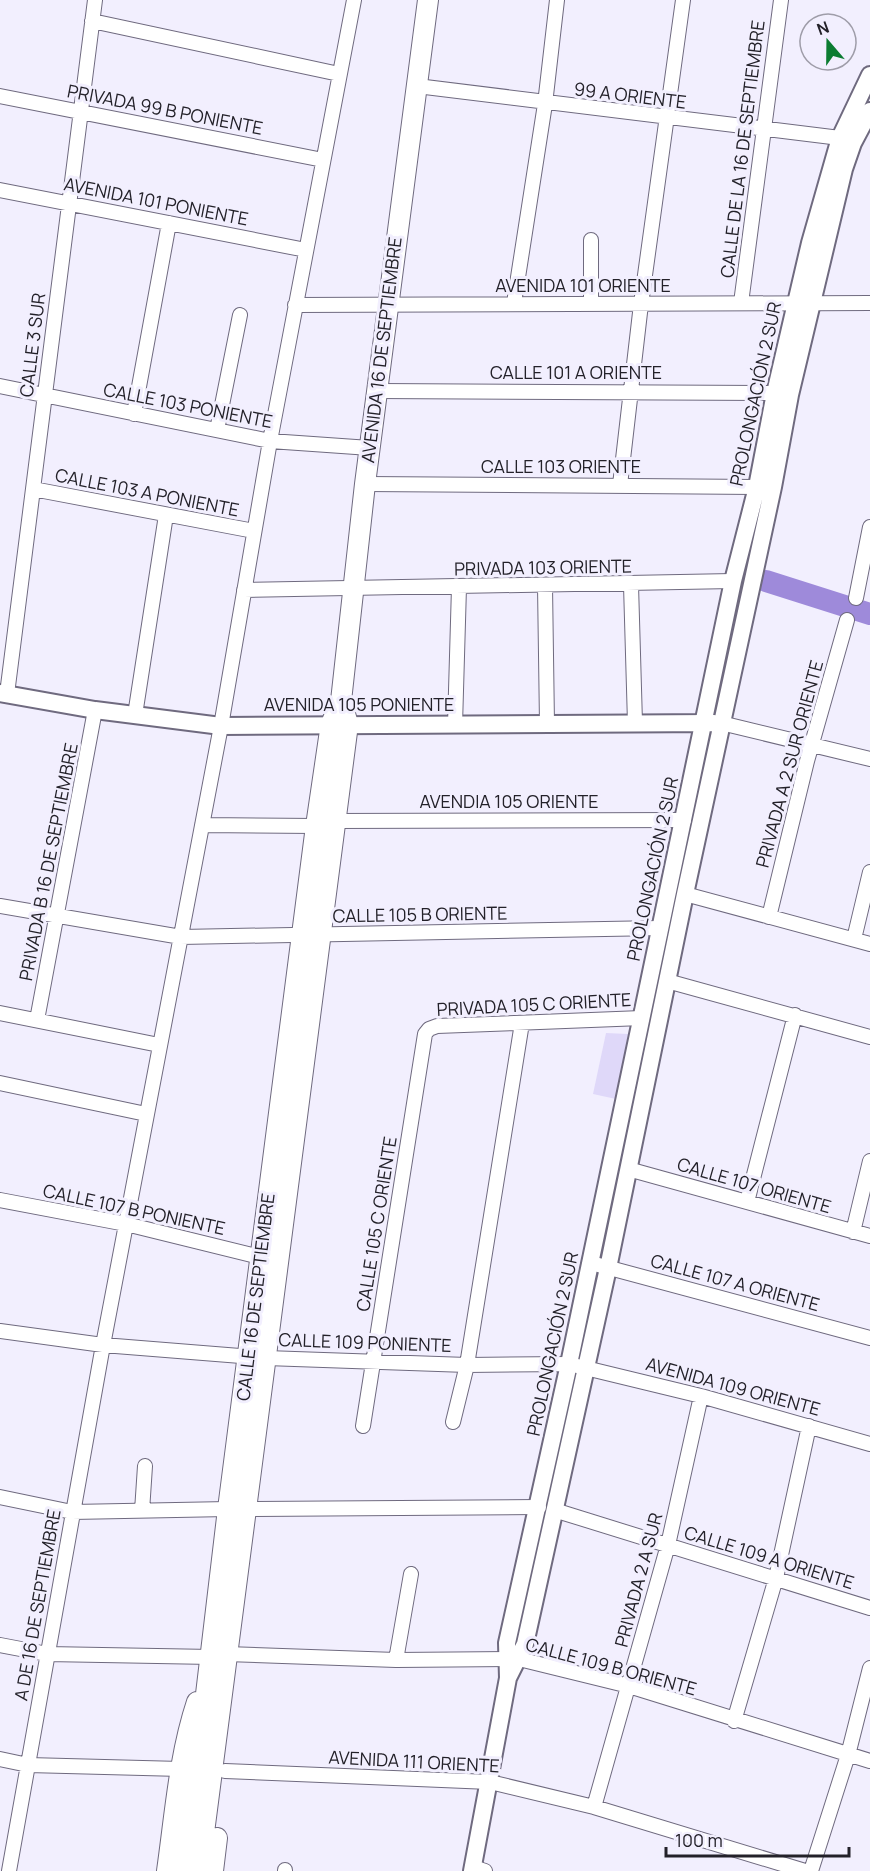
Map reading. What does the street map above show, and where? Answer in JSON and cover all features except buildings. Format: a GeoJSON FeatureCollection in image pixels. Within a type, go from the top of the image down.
{"type":"FeatureCollection","features":[{"type":"Feature","properties":{"kind":"main road","name":"AVENIDA 16 DE SEPTIEMBRE"},"geometry":{"type":"LineString","coordinates":[[339,724],[365,484],[428,0]]}},
{"type":"Feature","properties":{"kind":"main road","name":"CALLE 16 DE SEPTIEMBRE"},"geometry":{"type":"LineString","coordinates":[[199,1871],[210,1726],[339,724]]}},
{"type":"Feature","properties":{"kind":"main road","name":"CALLE 16 DE SEPTIEMBRE"},"geometry":{"type":"LineString","coordinates":[[257,1357],[260,1257],[311,934]]}},
{"type":"Feature","properties":{"kind":"main road"},"geometry":{"type":"LineString","coordinates":[[167,1871],[189,1725],[216,1677]]}},
{"type":"Feature","properties":{"kind":"main road"},"geometry":{"type":"LineString","coordinates":[[213,1871],[225,1771],[229,1706],[216,1677]]}},
{"type":"Feature","properties":{"kind":"main road","name":"CALLE 16 DE SEPTIEMBRE"},"geometry":{"type":"LineString","coordinates":[[185,1871],[210,1726]]}},
{"type":"Feature","properties":{"kind":"street","name":"CALLE 3 SUR"},"geometry":{"type":"LineString","coordinates":[[4,693],[33,489],[95,0]]}},
{"type":"Feature","properties":{"kind":"street","name":"A DE 16 DE SEPTIEMBRE"},"geometry":{"type":"LineString","coordinates":[[9,1871],[72,1512],[221,726],[270,441],[354,0]]}},
{"type":"Feature","properties":{"kind":"street"},"geometry":{"type":"LineString","coordinates":[[514,303],[545,104],[557,0]]}},
{"type":"Feature","properties":{"kind":"street"},"geometry":{"type":"LineString","coordinates":[[620,485],[641,304],[683,0]]}},
{"type":"Feature","properties":{"kind":"street","name":"CALLE DE LA 16 DE SEPTIEMBRE"},"geometry":{"type":"LineString","coordinates":[[741,303],[781,0]]}},
{"type":"Feature","properties":{"kind":"street"},"geometry":{"type":"LineString","coordinates":[[92,21],[339,74]]}},
{"type":"Feature","properties":{"kind":"street","name":"PROLONGACIÓN 2 SUR"},"geometry":{"type":"LineString","coordinates":[[578,1366],[591,1263],[684,820],[713,723],[840,138],[870,75]]}},
{"type":"Feature","properties":{"kind":"street","name":"99 A ORIENTE"},"geometry":{"type":"LineString","coordinates":[[417,86],[545,104],[840,138]]}},
{"type":"Feature","properties":{"kind":"street","name":"PRIVADA 99 B PONIENTE"},"geometry":{"type":"LineString","coordinates":[[0,96],[323,160]]}},
{"type":"Feature","properties":{"kind":"street","name":"PROLONGACIÓN 2 SUR"},"geometry":{"type":"LineString","coordinates":[[477,1870],[508,1678],[513,1658],[525,1644],[546,1508],[578,1366],[608,1268],[685,894],[733,581],[757,487],[775,393],[844,169],[853,143],[870,111]]}},
{"type":"Feature","properties":{"kind":"street","name":"AVENIDA 101 PONIENTE"},"geometry":{"type":"LineString","coordinates":[[0,190],[306,250]]}},
{"type":"Feature","properties":{"kind":"street"},"geometry":{"type":"LineString","coordinates":[[134,414],[169,223]]}},
{"type":"Feature","properties":{"kind":"street"},"geometry":{"type":"LineString","coordinates":[[591,240],[591,304]]}},
{"type":"Feature","properties":{"kind":"street","name":"AVENIDA 101 ORIENTE"},"geometry":{"type":"LineString","coordinates":[[295,306],[514,303],[870,303]]}},
{"type":"Feature","properties":{"kind":"street"},"geometry":{"type":"LineString","coordinates":[[217,430],[240,315]]}},
{"type":"Feature","properties":{"kind":"street","name":"CALLE 103 PONIENTE"},"geometry":{"type":"LineString","coordinates":[[0,386],[270,441],[370,447]]}},
{"type":"Feature","properties":{"kind":"street","name":"CALLE 101 A ORIENTE"},"geometry":{"type":"LineString","coordinates":[[378,391],[775,393]]}},
{"type":"Feature","properties":{"kind":"street","name":"CALLE 103 ORIENTE"},"geometry":{"type":"LineString","coordinates":[[365,484],[757,487]]}},
{"type":"Feature","properties":{"kind":"street","name":"CALLE 103 A PONIENTE"},"geometry":{"type":"LineString","coordinates":[[33,489],[254,531]]}},
{"type":"Feature","properties":{"kind":"street"},"geometry":{"type":"LineString","coordinates":[[135,715],[166,515]]}},
{"type":"Feature","properties":{"kind":"street"},"geometry":{"type":"LineString","coordinates":[[856,598],[870,527]]}},
{"type":"Feature","properties":{"kind":"street","name":"PRIVADA 103 ORIENTE"},"geometry":{"type":"LineString","coordinates":[[354,590],[733,581]]}},
{"type":"Feature","properties":{"kind":"street"},"geometry":{"type":"LineString","coordinates":[[631,585],[635,723]]}},
{"type":"Feature","properties":{"kind":"street"},"geometry":{"type":"LineString","coordinates":[[545,586],[547,724]]}},
{"type":"Feature","properties":{"kind":"street"},"geometry":{"type":"LineString","coordinates":[[455,724],[459,587]]}},
{"type":"Feature","properties":{"kind":"street"},"geometry":{"type":"LineString","coordinates":[[244,590],[354,590]]}},
{"type":"Feature","properties":{"kind":"street","name":"PRIVADA A 2 SUR ORIENTE"},"geometry":{"type":"LineString","coordinates":[[769,917],[812,744],[847,620]]}},
{"type":"Feature","properties":{"kind":"street","name":"AVENIDA 105 PONIENTE"},"geometry":{"type":"LineString","coordinates":[[4,693],[95,710],[221,726],[713,723]]}},
{"type":"Feature","properties":{"kind":"street","name":"PRIVADA B 16 DE SEPTIEMBRE"},"geometry":{"type":"LineString","coordinates":[[37,1020],[95,710]]}},
{"type":"Feature","properties":{"kind":"street"},"geometry":{"type":"LineString","coordinates":[[713,723],[870,759]]}},
{"type":"Feature","properties":{"kind":"street","name":"AVENDIA 105 ORIENTE"},"geometry":{"type":"LineString","coordinates":[[202,825],[684,820]]}},
{"type":"Feature","properties":{"kind":"street"},"geometry":{"type":"LineString","coordinates":[[854,939],[870,872]]}},
{"type":"Feature","properties":{"kind":"street"},"geometry":{"type":"LineString","coordinates":[[685,894],[870,944]]}},
{"type":"Feature","properties":{"kind":"street","name":"CALLE 105 B ORIENTE"},"geometry":{"type":"LineString","coordinates":[[0,906],[181,937],[660,928]]}},
{"type":"Feature","properties":{"kind":"street"},"geometry":{"type":"LineString","coordinates":[[667,981],[870,1037]]}},
{"type":"Feature","properties":{"kind":"street"},"geometry":{"type":"LineString","coordinates":[[0,1013],[159,1045]]}},
{"type":"Feature","properties":{"kind":"street"},"geometry":{"type":"LineString","coordinates":[[747,1202],[795,1015]]}},
{"type":"Feature","properties":{"kind":"street","name":"PRIVADA 105 C ORIENTE"},"geometry":{"type":"LineString","coordinates":[[429,1029],[437,1026],[642,1018]]}},
{"type":"Feature","properties":{"kind":"street"},"geometry":{"type":"LineString","coordinates":[[453,1422],[467,1365],[522,1023]]}},
{"type":"Feature","properties":{"kind":"street","name":"CALLE 105 C ORIENTE"},"geometry":{"type":"LineString","coordinates":[[363,1426],[424,1038],[429,1029]]}},
{"type":"Feature","properties":{"kind":"street"},"geometry":{"type":"LineString","coordinates":[[0,1083],[146,1114]]}},
{"type":"Feature","properties":{"kind":"street"},"geometry":{"type":"LineString","coordinates":[[853,1232],[870,1161]]}},
{"type":"Feature","properties":{"kind":"street","name":"CALLE 107 ORIENTE"},"geometry":{"type":"LineString","coordinates":[[628,1169],[870,1236]]}},
{"type":"Feature","properties":{"kind":"street","name":"CALLE 107 B PONIENTE"},"geometry":{"type":"LineString","coordinates":[[0,1200],[126,1224],[260,1257]]}},
{"type":"Feature","properties":{"kind":"street","name":"CALLE 107 A ORIENTE"},"geometry":{"type":"LineString","coordinates":[[591,1263],[870,1338]]}},
{"type":"Feature","properties":{"kind":"street","name":"CALLE 109 PONIENTE"},"geometry":{"type":"LineString","coordinates":[[0,1331],[103,1345],[257,1357],[467,1365],[578,1366]]}},
{"type":"Feature","properties":{"kind":"street","name":"AVENIDA 109 ORIENTE"},"geometry":{"type":"LineString","coordinates":[[578,1366],[701,1396],[870,1444]]}},
{"type":"Feature","properties":{"kind":"street","name":"PRIVADA 2 A SUR"},"geometry":{"type":"LineString","coordinates":[[594,1807],[668,1545],[701,1396]]}},
{"type":"Feature","properties":{"kind":"street"},"geometry":{"type":"LineString","coordinates":[[734,1721],[776,1578],[809,1426]]}},
{"type":"Feature","properties":{"kind":"street"},"geometry":{"type":"LineString","coordinates":[[142,1511],[146,1466]]}},
{"type":"Feature","properties":{"kind":"street","name":"CALLE 109 A ORIENTE"},"geometry":{"type":"LineString","coordinates":[[0,1497],[72,1512],[546,1508],[870,1608]]}},
{"type":"Feature","properties":{"kind":"street"},"geometry":{"type":"LineString","coordinates":[[396,1660],[411,1574]]}},
{"type":"Feature","properties":{"kind":"street","name":"CALLE 109 B ORIENTE"},"geometry":{"type":"LineString","coordinates":[[0,1645],[47,1654],[219,1655],[396,1660],[513,1658],[629,1686],[734,1721],[870,1761]]}},
{"type":"Feature","properties":{"kind":"street"},"geometry":{"type":"LineString","coordinates":[[811,1871],[848,1755],[870,1668]]}},
{"type":"Feature","properties":{"kind":"street"},"geometry":{"type":"LineString","coordinates":[[0,1760],[28,1765],[181,1769]]}},
{"type":"Feature","properties":{"kind":"street","name":"AVENIDA 111 ORIENTE"},"geometry":{"type":"LineString","coordinates":[[225,1771],[490,1782],[594,1807],[805,1871]]}},
{"type":"Feature","properties":{"kind":"shaded area"},"geometry":{"type":"Polygon","coordinates":[[[606,1033],[628,1034],[616,1099],[593,1094],[606,1033]]]}},
{"type":"Feature","properties":{"kind":"waterway"},"geometry":{"type":"LineString","coordinates":[[766,581],[870,614]]}},
{"type":"Feature","properties":{"kind":"waterway"},"geometry":{"type":"LineString","coordinates":[[768,581],[870,614]]}}]}
